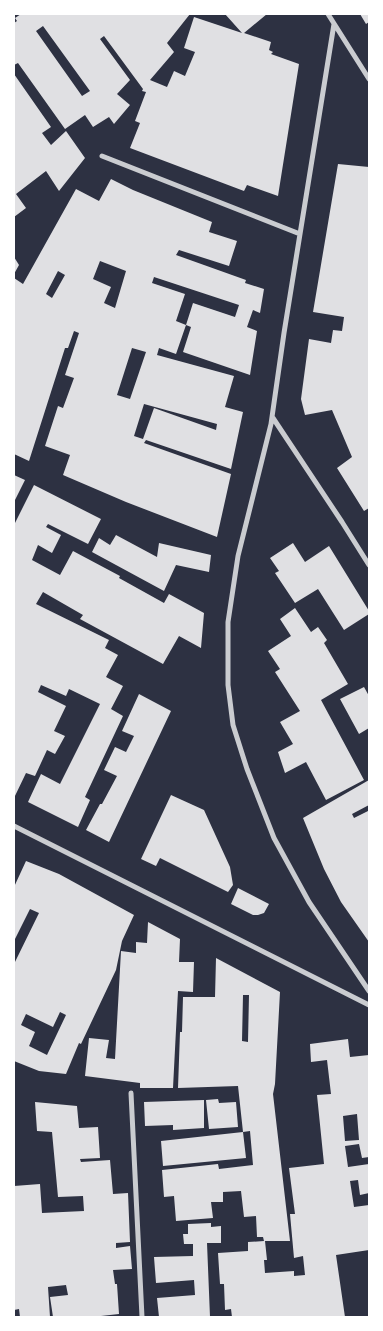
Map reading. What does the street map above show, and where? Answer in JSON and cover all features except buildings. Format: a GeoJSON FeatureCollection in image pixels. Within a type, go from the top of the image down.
{"type":"FeatureCollection","features":[{"type":"Feature","properties":{"kind":"street"},"geometry":{"type":"LineString","coordinates":[[328,14],[369,79]]}},
{"type":"Feature","properties":{"kind":"street"},"geometry":{"type":"LineString","coordinates":[[334,24],[272,417],[238,556],[228,622],[228,685],[233,725],[247,769],[274,838],[309,902],[369,991]]}},
{"type":"Feature","properties":{"kind":"street"},"geometry":{"type":"LineString","coordinates":[[102,156],[300,234]]}},
{"type":"Feature","properties":{"kind":"street"},"geometry":{"type":"LineString","coordinates":[[272,417],[369,565]]}},
{"type":"Feature","properties":{"kind":"street"},"geometry":{"type":"LineString","coordinates":[[14,826],[369,1005]]}},
{"type":"Feature","properties":{"kind":"street"},"geometry":{"type":"LineString","coordinates":[[131,1093],[142,1317]]}}]}
